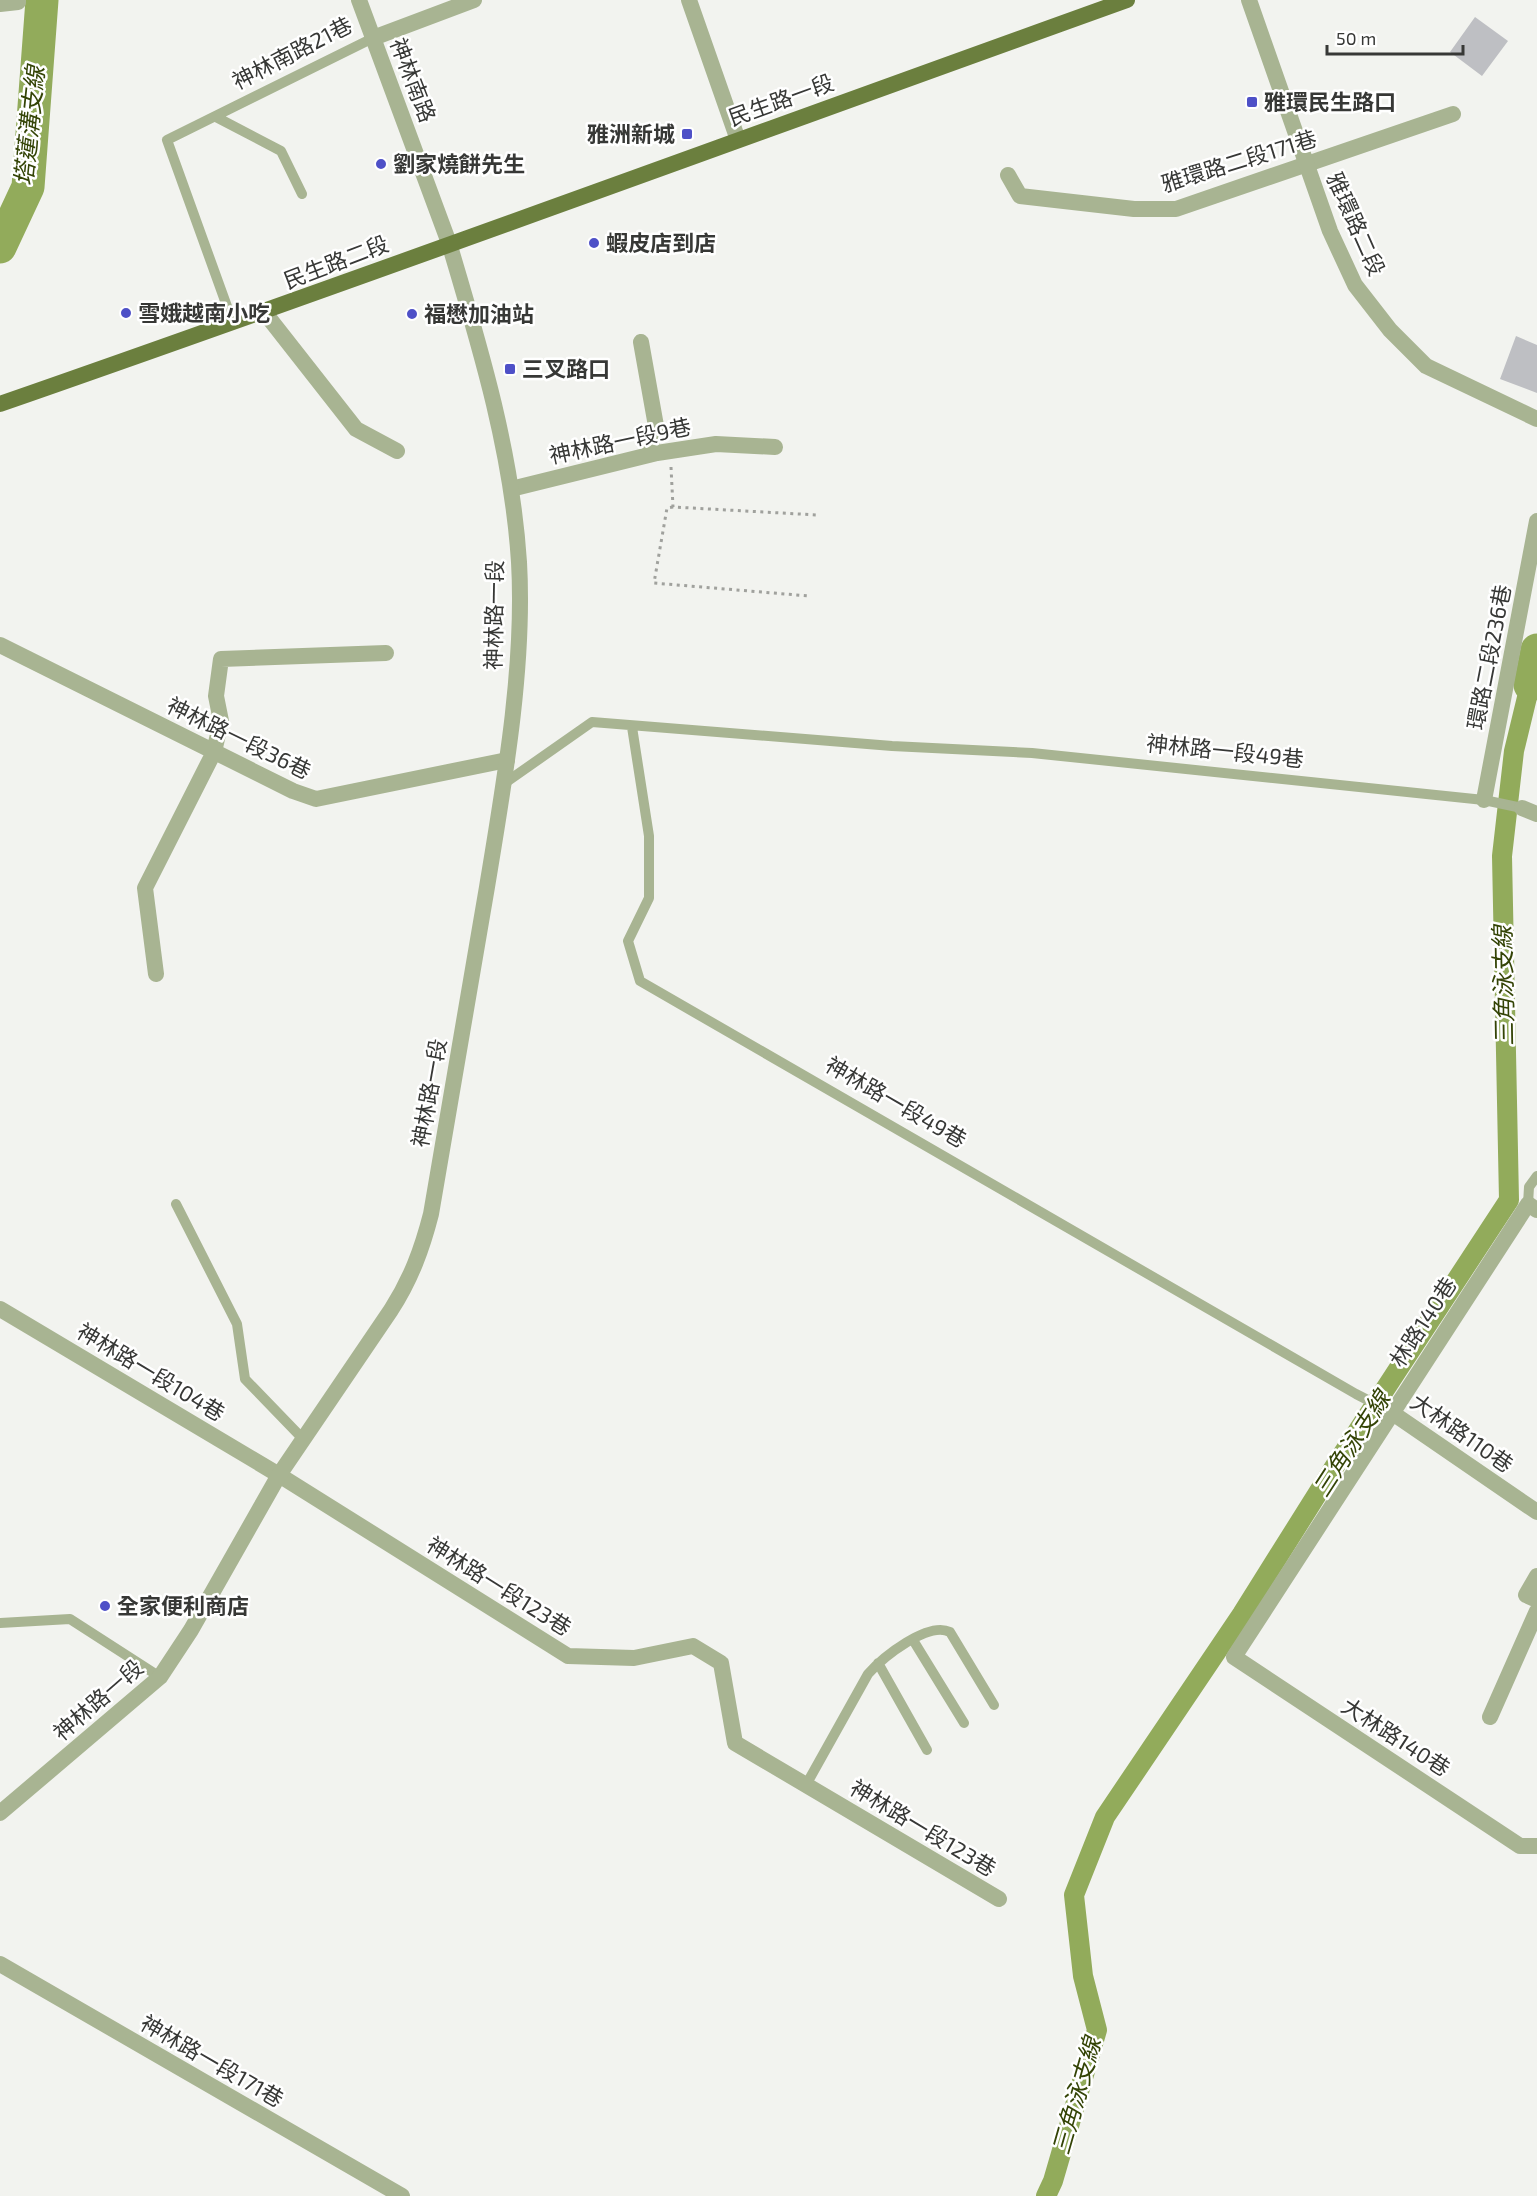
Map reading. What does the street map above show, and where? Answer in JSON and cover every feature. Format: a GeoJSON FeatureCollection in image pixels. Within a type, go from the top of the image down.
{"type":"FeatureCollection","features":[{"type":"Feature","properties":{"kind":"main road","name":"民生路一段"},"geometry":{"type":"LineString","coordinates":[[449,243],[1127,0]]}},
{"type":"Feature","properties":{"kind":"main road","name":"民生路二段"},"geometry":{"type":"LineString","coordinates":[[0,404],[265,313],[449,243]]}},
{"type":"Feature","properties":{"kind":"street","name":"神林南路"},"geometry":{"type":"LineString","coordinates":[[359,0],[449,243]]}},
{"type":"Feature","properties":{"kind":"street","name":"神林南路21巷"},"geometry":{"type":"LineString","coordinates":[[373,38],[474,0]]}},
{"type":"Feature","properties":{"kind":"street"},"geometry":{"type":"LineString","coordinates":[[689,0],[738,140]]}},
{"type":"Feature","properties":{"kind":"street","name":"雅環路二段"},"geometry":{"type":"LineString","coordinates":[[1249,0],[1330,231],[1355,285],[1390,330],[1426,366],[1537,419]]}},
{"type":"Feature","properties":{"kind":"street"},"geometry":{"type":"LineString","coordinates":[[0,4],[19,1]]}},
{"type":"Feature","properties":{"kind":"street","name":"雅環路二段171巷"},"geometry":{"type":"LineString","coordinates":[[1008,175],[1020,196],[1134,209],[1176,209],[1453,114]]}},
{"type":"Feature","properties":{"kind":"street","name":"神林路一段"},"geometry":{"type":"LineString","coordinates":[[0,1813],[160,1677],[191,1630],[279,1475],[396,1303],[419,1258],[431,1214],[505,783],[520,625],[519,562],[511,489],[488,374],[449,243]]}},
{"type":"Feature","properties":{"kind":"street"},"geometry":{"type":"LineString","coordinates":[[265,313],[356,429],[397,451]]}},
{"type":"Feature","properties":{"kind":"street"},"geometry":{"type":"LineString","coordinates":[[641,342],[656,426],[648,455]]}},
{"type":"Feature","properties":{"kind":"street","name":"神林路一段9巷"},"geometry":{"type":"LineString","coordinates":[[511,489],[670,451],[716,444],[775,447]]}},
{"type":"Feature","properties":{"kind":"street","name":"環路二段236巷"},"geometry":{"type":"LineString","coordinates":[[1487,801],[1537,521]]}},
{"type":"Feature","properties":{"kind":"street","name":"神林路一段36巷"},"geometry":{"type":"LineString","coordinates":[[0,645],[293,791],[315,799],[507,760]]}},
{"type":"Feature","properties":{"kind":"street"},"geometry":{"type":"LineString","coordinates":[[156,974],[145,888],[214,752],[221,721],[216,696],[221,659],[386,653]]}},
{"type":"Feature","properties":{"kind":"street","name":"林路140巷"},"geometry":{"type":"LineString","coordinates":[[1234,1657],[1388,1409],[1533,1207]]}},
{"type":"Feature","properties":{"kind":"street","name":"神林路一段104巷"},"geometry":{"type":"LineString","coordinates":[[0,1309],[279,1475]]}},
{"type":"Feature","properties":{"kind":"street","name":"大林路110巷"},"geometry":{"type":"LineString","coordinates":[[1388,1409],[1537,1512]]}},
{"type":"Feature","properties":{"kind":"street","name":"神林路一段123巷"},"geometry":{"type":"LineString","coordinates":[[279,1475],[568,1656],[634,1658],[693,1646],[721,1663],[735,1743],[999,1899]]}},
{"type":"Feature","properties":{"kind":"street"},"geometry":{"type":"LineString","coordinates":[[1537,1576],[1526,1595],[1537,1600]]}},
{"type":"Feature","properties":{"kind":"street"},"geometry":{"type":"LineString","coordinates":[[1490,1717],[1537,1611]]}},
{"type":"Feature","properties":{"kind":"street","name":"大林路140巷"},"geometry":{"type":"LineString","coordinates":[[1234,1657],[1520,1846],[1537,1846]]}},
{"type":"Feature","properties":{"kind":"street","name":"神林路一段171巷"},"geometry":{"type":"LineString","coordinates":[[0,1964],[402,2196]]}},
{"type":"Feature","properties":{"kind":"lane","name":"神林南路21巷"},"geometry":{"type":"LineString","coordinates":[[233,323],[167,141],[373,38]]}},
{"type":"Feature","properties":{"kind":"lane"},"geometry":{"type":"LineString","coordinates":[[216,117],[281,151],[302,194]]}},
{"type":"Feature","properties":{"kind":"lane","name":"神林路一段49巷"},"geometry":{"type":"LineString","coordinates":[[505,783],[592,722],[892,746],[1032,753],[1487,801],[1530,811]]}},
{"type":"Feature","properties":{"kind":"lane","name":"神林路一段49巷"},"geometry":{"type":"LineString","coordinates":[[632,727],[649,836],[649,898],[628,941],[640,981],[1356,1394],[1388,1409]]}},
{"type":"Feature","properties":{"kind":"lane"},"geometry":{"type":"LineString","coordinates":[[1533,1207],[1529,1187],[1537,1176]]}},
{"type":"Feature","properties":{"kind":"lane"},"geometry":{"type":"LineString","coordinates":[[176,1204],[237,1324],[245,1379],[303,1439]]}},
{"type":"Feature","properties":{"kind":"lane"},"geometry":{"type":"LineString","coordinates":[[0,1623],[70,1619],[160,1677]]}},
{"type":"Feature","properties":{"kind":"lane"},"geometry":{"type":"LineString","coordinates":[[806,1785],[868,1674],[878,1663],[931,1630],[942,1628],[950,1632],[994,1705]]}},
{"type":"Feature","properties":{"kind":"lane"},"geometry":{"type":"LineString","coordinates":[[913,1640],[963,1723]]}},
{"type":"Feature","properties":{"kind":"lane"},"geometry":{"type":"LineString","coordinates":[[878,1663],[927,1750]]}},
{"type":"Feature","properties":{"kind":"path"},"geometry":{"type":"LineString","coordinates":[[670,451],[673,507]]}},
{"type":"Feature","properties":{"kind":"path"},"geometry":{"type":"LineString","coordinates":[[809,596],[654,583],[667,508],[817,515]]}},
{"type":"Feature","properties":{"kind":"building"},"geometry":{"type":"Polygon","coordinates":[[[1475,17],[1508,41],[1482,76],[1450,52],[1475,17]]]}},
{"type":"Feature","properties":{"kind":"building"},"geometry":{"type":"Polygon","coordinates":[[[1516,336],[1537,345],[1537,393],[1500,379],[1516,336]]]}},
{"type":"Feature","properties":{"kind":"waterway","name":"塔蓮溝支線"},"geometry":{"type":"LineString","coordinates":[[0,247],[28,187],[42,0]]}},
{"type":"Feature","properties":{"kind":"waterway","name":"三角泳支線"},"geometry":{"type":"LineString","coordinates":[[1530,685],[1537,650]]}},
{"type":"Feature","properties":{"kind":"waterway","name":"三角泳支線"},"geometry":{"type":"LineString","coordinates":[[1046,2196],[1053,2181],[1097,2030],[1083,1976],[1074,1895],[1105,1817],[1242,1614],[1338,1461],[1509,1200],[1502,856],[1514,751],[1530,685]]}},
{"type":"Feature","properties":{"kind":"place","name":"雅環民生路口"},"geometry":{"type":"Point","coordinates":[1252,102]}},
{"type":"Feature","properties":{"kind":"place","name":"雅洲新城"},"geometry":{"type":"Point","coordinates":[687,134]}},
{"type":"Feature","properties":{"kind":"place","name":"劉家燒餅先生"},"geometry":{"type":"Point","coordinates":[381,164]}},
{"type":"Feature","properties":{"kind":"place","name":"蝦皮店到店"},"geometry":{"type":"Point","coordinates":[594,243]}},
{"type":"Feature","properties":{"kind":"place","name":"雪娥越南小吃"},"geometry":{"type":"Point","coordinates":[126,313]}},
{"type":"Feature","properties":{"kind":"place","name":"福懋加油站"},"geometry":{"type":"Point","coordinates":[412,314]}},
{"type":"Feature","properties":{"kind":"place","name":"三叉路口"},"geometry":{"type":"Point","coordinates":[510,369]}},
{"type":"Feature","properties":{"kind":"place","name":"全家便利商店"},"geometry":{"type":"Point","coordinates":[105,1606]}}]}
